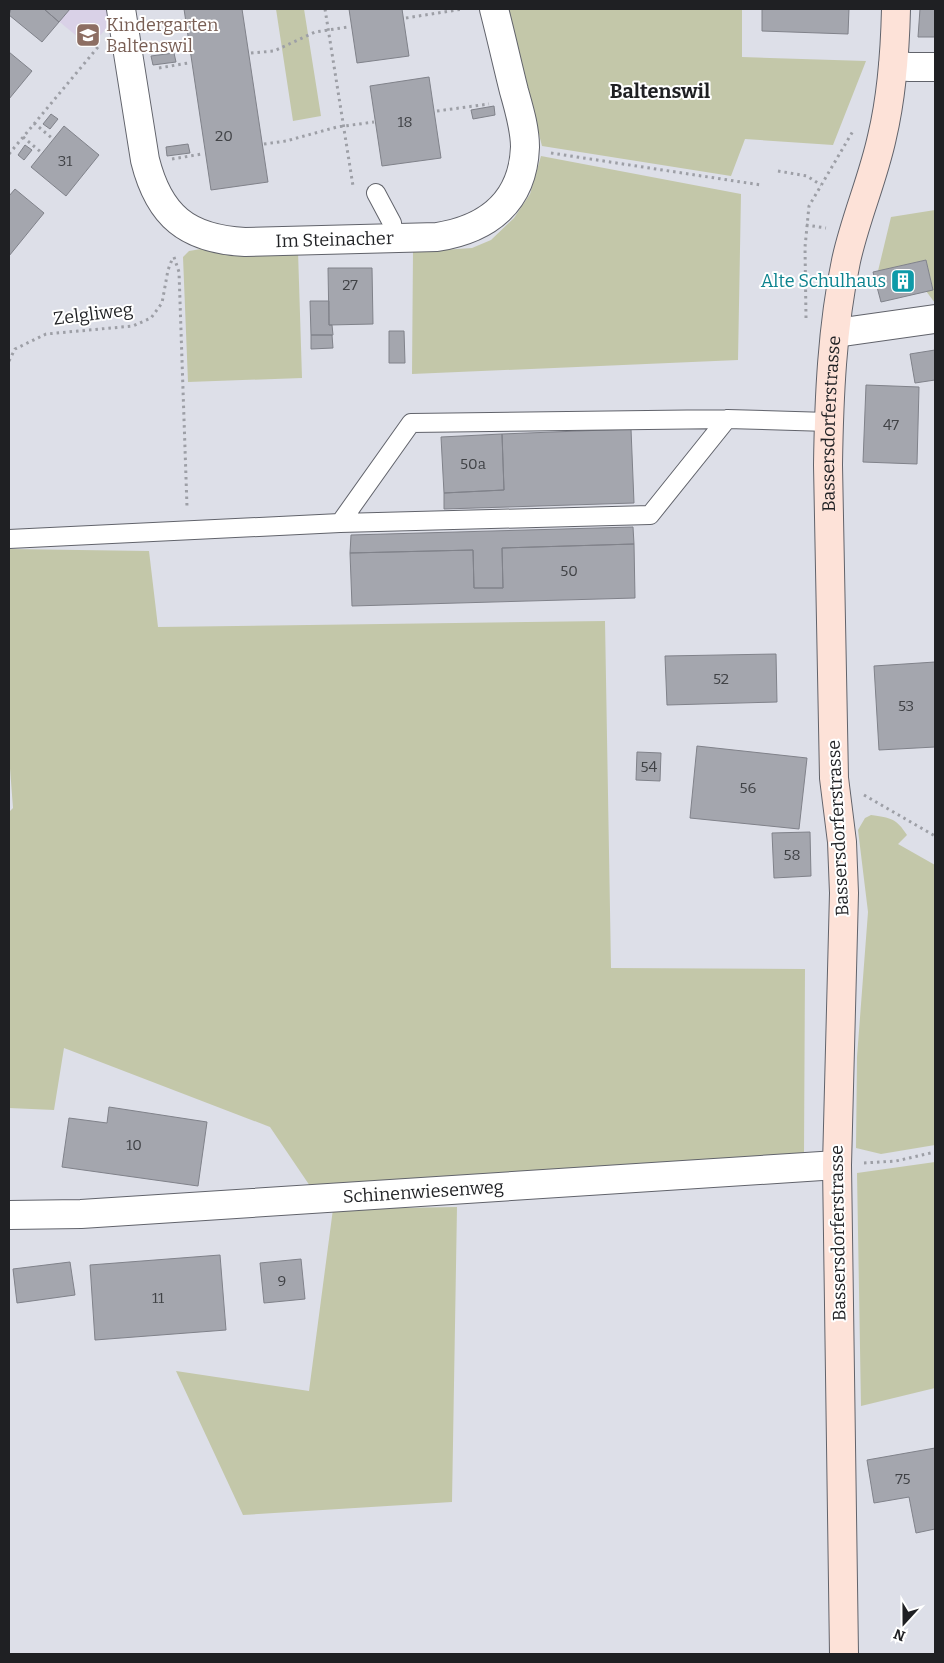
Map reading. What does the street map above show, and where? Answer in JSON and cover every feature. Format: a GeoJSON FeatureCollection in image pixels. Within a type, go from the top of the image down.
{"type":"FeatureCollection","features":[{"type":"Feature","properties":{"kind":"main road","name":"Bassersdorferstrasse"},"geometry":{"type":"LineString","coordinates":[[844,1654],[837,1165],[838,1059],[844,893],[842,842],[834,769],[828,422],[836,333],[846,261],[882,138],[893,66],[896,9]]}},
{"type":"Feature","properties":{"kind":"street","name":"Im Steinacher"},"geometry":{"type":"LineString","coordinates":[[122,13],[149,176],[159,198],[176,219],[203,235],[230,241],[429,238],[452,235],[480,225],[498,212],[511,196],[521,171],[525,148],[522,125],[494,9]]}},
{"type":"Feature","properties":{"kind":"street"},"geometry":{"type":"LineString","coordinates":[[893,66],[935,67]]}},
{"type":"Feature","properties":{"kind":"street"},"geometry":{"type":"LineString","coordinates":[[836,333],[935,319]]}},
{"type":"Feature","properties":{"kind":"street","name":"Schinenwiesenweg"},"geometry":{"type":"LineString","coordinates":[[9,1215],[81,1214],[837,1165]]}},
{"type":"Feature","properties":{"kind":"lane"},"geometry":{"type":"LineString","coordinates":[[376,193],[392,223],[394,238]]}},
{"type":"Feature","properties":{"kind":"lane"},"geometry":{"type":"LineString","coordinates":[[340,523],[411,423],[727,418],[828,422]]}},
{"type":"Feature","properties":{"kind":"lane"},"geometry":{"type":"LineString","coordinates":[[9,539],[340,523],[650,515],[727,418]]}},
{"type":"Feature","properties":{"kind":"path"},"geometry":{"type":"LineString","coordinates":[[325,9],[354,194]]}},
{"type":"Feature","properties":{"kind":"path"},"geometry":{"type":"LineString","coordinates":[[406,18],[463,9]]}},
{"type":"Feature","properties":{"kind":"path"},"geometry":{"type":"LineString","coordinates":[[9,154],[122,13]]}},
{"type":"Feature","properties":{"kind":"path"},"geometry":{"type":"LineString","coordinates":[[251,54],[274,50],[316,32],[348,27]]}},
{"type":"Feature","properties":{"kind":"path"},"geometry":{"type":"LineString","coordinates":[[154,68],[188,63]]}},
{"type":"Feature","properties":{"kind":"path"},"geometry":{"type":"LineString","coordinates":[[437,111],[493,103]]}},
{"type":"Feature","properties":{"kind":"path"},"geometry":{"type":"LineString","coordinates":[[264,144],[286,141],[344,126],[374,122]]}},
{"type":"Feature","properties":{"kind":"path"},"geometry":{"type":"LineString","coordinates":[[34,124],[53,139]]}},
{"type":"Feature","properties":{"kind":"path"},"geometry":{"type":"LineString","coordinates":[[806,225],[809,206],[855,128]]}},
{"type":"Feature","properties":{"kind":"path"},"geometry":{"type":"LineString","coordinates":[[23,137],[42,153]]}},
{"type":"Feature","properties":{"kind":"path"},"geometry":{"type":"LineString","coordinates":[[525,148],[761,185]]}},
{"type":"Feature","properties":{"kind":"path"},"geometry":{"type":"LineString","coordinates":[[170,160],[202,154]]}},
{"type":"Feature","properties":{"kind":"path"},"geometry":{"type":"LineString","coordinates":[[778,171],[807,176],[821,186]]}},
{"type":"Feature","properties":{"kind":"path"},"geometry":{"type":"LineString","coordinates":[[174,257],[179,272],[188,530]]}},
{"type":"Feature","properties":{"kind":"path","name":"Zelgliweg"},"geometry":{"type":"LineString","coordinates":[[9,361],[16,349],[46,334],[133,326],[150,318],[162,303],[166,283]]}},
{"type":"Feature","properties":{"kind":"path"},"geometry":{"type":"LineString","coordinates":[[893,811],[935,836]]}},
{"type":"Feature","properties":{"kind":"path"},"geometry":{"type":"LineString","coordinates":[[837,1165],[896,1161],[935,1152]]}},
{"type":"Feature","properties":{"kind":"shaded area","name":"Kindergarten Baltenswil"},"geometry":{"type":"Polygon","coordinates":[[[44,9],[108,9],[111,23],[90,47],[44,9]]]}},
{"type":"Feature","properties":{"kind":"green space"},"geometry":{"type":"Polygon","coordinates":[[[276,9],[304,9],[321,116],[293,121],[276,9]]]}},
{"type":"Feature","properties":{"kind":"green space"},"geometry":{"type":"Polygon","coordinates":[[[507,9],[742,9],[742,57],[866,61],[833,145],[745,139],[731,176],[542,146],[507,9]]]}},
{"type":"Feature","properties":{"kind":"green space"},"geometry":{"type":"Polygon","coordinates":[[[541,156],[741,194],[738,360],[412,374],[413,252],[472,248],[491,240],[514,218],[530,194],[541,156]]]}},
{"type":"Feature","properties":{"kind":"green space"},"geometry":{"type":"Polygon","coordinates":[[[935,210],[935,303],[926,291],[933,289],[926,260],[878,271],[891,217],[935,210]]]}},
{"type":"Feature","properties":{"kind":"green space"},"geometry":{"type":"Polygon","coordinates":[[[201,249],[225,253],[298,251],[302,378],[188,382],[183,257],[189,251],[201,249]]]}},
{"type":"Feature","properties":{"kind":"green space"},"geometry":{"type":"Polygon","coordinates":[[[9,549],[149,551],[158,627],[605,621],[611,968],[805,969],[804,1153],[310,1186],[270,1127],[64,1048],[54,1110],[9,1108],[9,812],[13,808],[9,755],[9,549]]]}},
{"type":"Feature","properties":{"kind":"green space"},"geometry":{"type":"Polygon","coordinates":[[[871,815],[888,818],[900,825],[907,835],[898,844],[935,865],[935,1145],[881,1154],[856,1148],[857,1057],[868,912],[858,830],[865,818],[871,815]]]}},
{"type":"Feature","properties":{"kind":"green space"},"geometry":{"type":"Polygon","coordinates":[[[935,1162],[935,1388],[861,1406],[857,1173],[935,1162]]]}},
{"type":"Feature","properties":{"kind":"green space"},"geometry":{"type":"Polygon","coordinates":[[[457,1207],[452,1502],[243,1515],[176,1371],[309,1391],[333,1209],[457,1207]]]}},
{"type":"Feature","properties":{"kind":"building"},"geometry":{"type":"Polygon","coordinates":[[[11,9],[44,9],[59,22],[42,42],[9,15],[11,9]]]}},
{"type":"Feature","properties":{"kind":"building"},"geometry":{"type":"Polygon","coordinates":[[[44,9],[70,9],[59,22],[44,9]]]}},
{"type":"Feature","properties":{"kind":"building"},"geometry":{"type":"Polygon","coordinates":[[[184,9],[242,9],[268,182],[211,190],[184,9]]]}},
{"type":"Feature","properties":{"kind":"building"},"geometry":{"type":"Polygon","coordinates":[[[349,9],[402,9],[409,56],[357,63],[349,9]]]}},
{"type":"Feature","properties":{"kind":"building"},"geometry":{"type":"Polygon","coordinates":[[[762,9],[849,9],[848,34],[762,31],[762,9]]]}},
{"type":"Feature","properties":{"kind":"building"},"geometry":{"type":"Polygon","coordinates":[[[920,9],[935,9],[935,37],[918,37],[920,9]]]}},
{"type":"Feature","properties":{"kind":"building"},"geometry":{"type":"Polygon","coordinates":[[[9,52],[32,71],[9,99],[9,52]]]}},
{"type":"Feature","properties":{"kind":"building"},"geometry":{"type":"Polygon","coordinates":[[[174,53],[176,62],[153,65],[151,56],[174,53]]]}},
{"type":"Feature","properties":{"kind":"building"},"geometry":{"type":"Polygon","coordinates":[[[429,77],[441,158],[382,166],[370,86],[429,77]]]}},
{"type":"Feature","properties":{"kind":"building"},"geometry":{"type":"Polygon","coordinates":[[[494,106],[495,115],[473,119],[471,110],[494,106]]]}},
{"type":"Feature","properties":{"kind":"building"},"geometry":{"type":"Polygon","coordinates":[[[51,114],[58,119],[50,129],[43,124],[51,114]]]}},
{"type":"Feature","properties":{"kind":"building"},"geometry":{"type":"Polygon","coordinates":[[[64,126],[99,155],[66,196],[31,167],[64,126]]]}},
{"type":"Feature","properties":{"kind":"building"},"geometry":{"type":"Polygon","coordinates":[[[188,144],[190,153],[167,156],[166,147],[188,144]]]}},
{"type":"Feature","properties":{"kind":"building"},"geometry":{"type":"Polygon","coordinates":[[[25,145],[32,150],[24,160],[18,155],[25,145]]]}},
{"type":"Feature","properties":{"kind":"building"},"geometry":{"type":"Polygon","coordinates":[[[15,189],[44,213],[9,256],[9,196],[15,189]]]}},
{"type":"Feature","properties":{"kind":"building","name":"Alte Schulhaus"},"geometry":{"type":"Polygon","coordinates":[[[926,260],[933,290],[881,302],[873,272],[926,260]]]}},
{"type":"Feature","properties":{"kind":"building"},"geometry":{"type":"Polygon","coordinates":[[[328,268],[372,268],[373,324],[329,325],[328,268]]]}},
{"type":"Feature","properties":{"kind":"building"},"geometry":{"type":"Polygon","coordinates":[[[310,301],[329,301],[329,325],[332,325],[333,335],[311,335],[310,301]]]}},
{"type":"Feature","properties":{"kind":"building"},"geometry":{"type":"Polygon","coordinates":[[[389,331],[404,331],[405,363],[389,363],[389,331]]]}},
{"type":"Feature","properties":{"kind":"building"},"geometry":{"type":"Polygon","coordinates":[[[311,335],[332,335],[333,348],[311,349],[311,335]]]}},
{"type":"Feature","properties":{"kind":"building"},"geometry":{"type":"Polygon","coordinates":[[[935,350],[935,380],[915,383],[910,354],[935,350]]]}},
{"type":"Feature","properties":{"kind":"building"},"geometry":{"type":"Polygon","coordinates":[[[866,385],[919,387],[917,464],[863,462],[866,385]]]}},
{"type":"Feature","properties":{"kind":"building"},"geometry":{"type":"Polygon","coordinates":[[[631,429],[634,503],[444,509],[444,493],[504,490],[502,434],[631,429]]]}},
{"type":"Feature","properties":{"kind":"building"},"geometry":{"type":"Polygon","coordinates":[[[502,434],[504,490],[444,493],[441,437],[502,434]]]}},
{"type":"Feature","properties":{"kind":"building"},"geometry":{"type":"Polygon","coordinates":[[[633,527],[634,544],[502,548],[503,588],[474,588],[473,550],[350,553],[351,535],[633,527]]]}},
{"type":"Feature","properties":{"kind":"building"},"geometry":{"type":"Polygon","coordinates":[[[634,544],[635,598],[352,606],[350,553],[473,550],[474,588],[503,588],[502,548],[634,544]]]}},
{"type":"Feature","properties":{"kind":"building"},"geometry":{"type":"Polygon","coordinates":[[[776,654],[777,702],[667,705],[665,656],[776,654]]]}},
{"type":"Feature","properties":{"kind":"building"},"geometry":{"type":"Polygon","coordinates":[[[935,662],[935,747],[879,750],[874,666],[935,662]]]}},
{"type":"Feature","properties":{"kind":"building"},"geometry":{"type":"Polygon","coordinates":[[[697,746],[807,758],[799,829],[690,818],[697,746]]]}},
{"type":"Feature","properties":{"kind":"building"},"geometry":{"type":"Polygon","coordinates":[[[637,752],[661,753],[660,781],[636,780],[637,752]]]}},
{"type":"Feature","properties":{"kind":"building"},"geometry":{"type":"Polygon","coordinates":[[[810,832],[811,876],[774,878],[772,833],[810,832]]]}},
{"type":"Feature","properties":{"kind":"building"},"geometry":{"type":"Polygon","coordinates":[[[109,1107],[207,1122],[198,1186],[62,1167],[69,1118],[107,1123],[109,1107]]]}},
{"type":"Feature","properties":{"kind":"building"},"geometry":{"type":"Polygon","coordinates":[[[220,1255],[226,1330],[95,1340],[90,1265],[220,1255]]]}},
{"type":"Feature","properties":{"kind":"building"},"geometry":{"type":"Polygon","coordinates":[[[301,1259],[305,1299],[264,1303],[260,1263],[301,1259]]]}},
{"type":"Feature","properties":{"kind":"building"},"geometry":{"type":"Polygon","coordinates":[[[70,1262],[75,1295],[17,1303],[13,1269],[70,1262]]]}},
{"type":"Feature","properties":{"kind":"building"},"geometry":{"type":"Polygon","coordinates":[[[935,1448],[935,1529],[916,1533],[909,1497],[874,1503],[867,1460],[935,1448]]]}},
{"type":"Feature","properties":{"kind":"place","name":"Kindergarten Baltenswil"},"geometry":{"type":"Point","coordinates":[88,35]}},
{"type":"Feature","properties":{"kind":"place","name":"Alte Schulhaus"},"geometry":{"type":"Point","coordinates":[903,281]}},
{"type":"Feature","properties":{"kind":"district","name":"Baltenswil"},"geometry":{"type":"Point","coordinates":[660,91]}}]}
